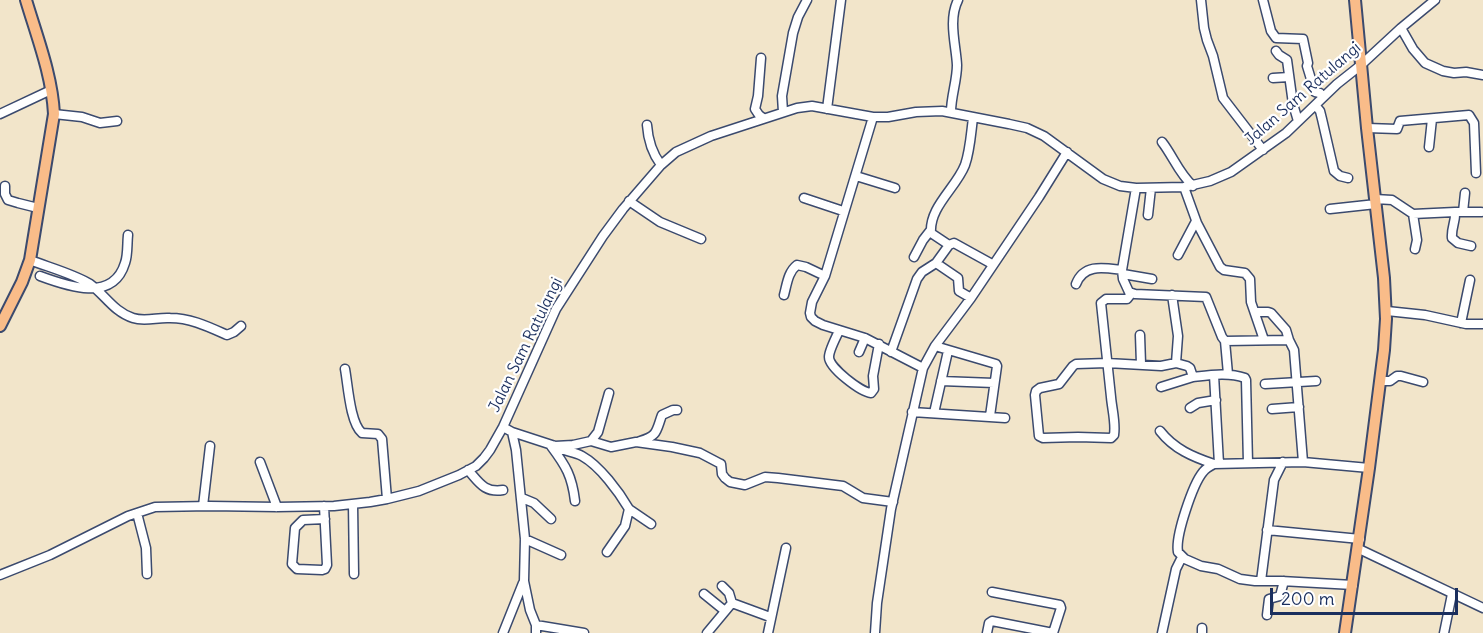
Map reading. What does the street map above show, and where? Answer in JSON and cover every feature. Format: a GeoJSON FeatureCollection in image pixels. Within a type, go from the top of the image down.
{"type":"FeatureCollection","features":[{"type":"Feature","properties":{"kind":"main road"},"geometry":{"type":"LineString","coordinates":[[0,326],[30,260],[54,114],[43,57],[26,0]]}},
{"type":"Feature","properties":{"kind":"main road"},"geometry":{"type":"LineString","coordinates":[[1345,633],[1369,468],[1387,311],[1355,0]]}},
{"type":"Feature","properties":{"kind":"street"},"geometry":{"type":"LineString","coordinates":[[783,112],[782,96],[793,33],[798,16],[807,0]]}},
{"type":"Feature","properties":{"kind":"street"},"geometry":{"type":"LineString","coordinates":[[826,109],[841,0]]}},
{"type":"Feature","properties":{"kind":"street"},"geometry":{"type":"LineString","coordinates":[[951,112],[957,68],[954,10],[958,0]]}},
{"type":"Feature","properties":{"kind":"street"},"geometry":{"type":"LineString","coordinates":[[1201,0],[1204,28],[1223,98],[1263,150]]}},
{"type":"Feature","properties":{"kind":"street"},"geometry":{"type":"LineString","coordinates":[[1263,0],[1271,31],[1276,38],[1303,39],[1307,66],[1314,89],[1320,93],[1322,98]]}},
{"type":"Feature","properties":{"kind":"street","name":"Jalan Sam Ratulangi"},"geometry":{"type":"LineString","coordinates":[[0,575],[155,507],[277,507],[353,504],[419,491],[468,470],[484,458],[490,450],[556,309],[603,236],[629,201],[661,165],[676,152],[702,140],[763,118],[796,108],[812,106],[873,117],[942,111],[1027,128],[1044,136],[1103,179],[1120,186],[1188,187],[1231,172],[1286,133],[1337,84],[1435,0]]}},
{"type":"Feature","properties":{"kind":"street"},"geometry":{"type":"LineString","coordinates":[[1401,28],[1413,49],[1425,63],[1443,71],[1483,75]]}},
{"type":"Feature","properties":{"kind":"street"},"geometry":{"type":"LineString","coordinates":[[1276,51],[1287,60],[1293,104],[1298,121]]}},
{"type":"Feature","properties":{"kind":"street"},"geometry":{"type":"LineString","coordinates":[[761,58],[755,109],[763,118]]}},
{"type":"Feature","properties":{"kind":"street"},"geometry":{"type":"LineString","coordinates":[[1273,78],[1289,77]]}},
{"type":"Feature","properties":{"kind":"street"},"geometry":{"type":"LineString","coordinates":[[0,114],[51,90]]}},
{"type":"Feature","properties":{"kind":"street"},"geometry":{"type":"LineString","coordinates":[[1315,105],[1320,111],[1334,171],[1348,178]]}},
{"type":"Feature","properties":{"kind":"street"},"geometry":{"type":"LineString","coordinates":[[54,114],[82,117],[100,123],[117,121]]}},
{"type":"Feature","properties":{"kind":"street"},"geometry":{"type":"LineString","coordinates":[[1367,128],[1397,129],[1399,121],[1470,116],[1474,123],[1476,173]]}},
{"type":"Feature","properties":{"kind":"street"},"geometry":{"type":"LineString","coordinates":[[873,117],[825,276],[812,302],[810,314],[815,321],[879,344],[923,368]]}},
{"type":"Feature","properties":{"kind":"street"},"geometry":{"type":"LineString","coordinates":[[914,257],[930,231],[935,212],[965,164],[974,118]]}},
{"type":"Feature","properties":{"kind":"street"},"geometry":{"type":"LineString","coordinates":[[1429,147],[1432,119]]}},
{"type":"Feature","properties":{"kind":"street"},"geometry":{"type":"LineString","coordinates":[[647,125],[651,149],[661,165]]}},
{"type":"Feature","properties":{"kind":"street"},"geometry":{"type":"LineString","coordinates":[[1162,142],[1187,181],[1196,221],[1220,267],[1224,270],[1245,273],[1250,279],[1251,302],[1264,340]]}},
{"type":"Feature","properties":{"kind":"street"},"geometry":{"type":"LineString","coordinates":[[875,633],[877,603],[893,502],[923,368],[935,346],[971,298],[1067,152]]}},
{"type":"Feature","properties":{"kind":"street"},"geometry":{"type":"LineString","coordinates":[[856,176],[895,188]]}},
{"type":"Feature","properties":{"kind":"street"},"geometry":{"type":"LineString","coordinates":[[5,186],[8,200],[38,208]]}},
{"type":"Feature","properties":{"kind":"street"},"geometry":{"type":"LineString","coordinates":[[1136,188],[1123,272],[1126,288],[1131,294],[1206,297],[1225,341],[1228,374]]}},
{"type":"Feature","properties":{"kind":"street"},"geometry":{"type":"LineString","coordinates":[[1148,215],[1151,188]]}},
{"type":"Feature","properties":{"kind":"street"},"geometry":{"type":"LineString","coordinates":[[1465,193],[1455,217],[1452,237],[1458,243],[1471,246]]}},
{"type":"Feature","properties":{"kind":"street"},"geometry":{"type":"LineString","coordinates":[[804,198],[843,211]]}},
{"type":"Feature","properties":{"kind":"street"},"geometry":{"type":"LineString","coordinates":[[1330,209],[1392,200],[1413,214],[1481,212]]}},
{"type":"Feature","properties":{"kind":"street"},"geometry":{"type":"LineString","coordinates":[[629,201],[650,217],[701,239]]}},
{"type":"Feature","properties":{"kind":"street"},"geometry":{"type":"LineString","coordinates":[[1413,214],[1417,236],[1415,249]]}},
{"type":"Feature","properties":{"kind":"street"},"geometry":{"type":"LineString","coordinates":[[1178,255],[1196,221]]}},
{"type":"Feature","properties":{"kind":"street"},"geometry":{"type":"LineString","coordinates":[[930,231],[949,244],[954,243],[992,264]]}},
{"type":"Feature","properties":{"kind":"street"},"geometry":{"type":"LineString","coordinates":[[39,276],[69,286],[105,287],[117,277],[126,262],[128,235]]}},
{"type":"Feature","properties":{"kind":"street"},"geometry":{"type":"LineString","coordinates":[[891,352],[917,279],[922,272],[936,263],[949,244]]}},
{"type":"Feature","properties":{"kind":"street"},"geometry":{"type":"LineString","coordinates":[[30,260],[82,280],[95,288],[114,307],[133,318],[185,320],[204,324],[227,334],[241,326]]}},
{"type":"Feature","properties":{"kind":"street"},"geometry":{"type":"LineString","coordinates":[[936,263],[958,278],[959,291],[971,298]]}},
{"type":"Feature","properties":{"kind":"street"},"geometry":{"type":"LineString","coordinates":[[784,295],[792,268],[806,267],[825,276]]}},
{"type":"Feature","properties":{"kind":"street"},"geometry":{"type":"LineString","coordinates":[[1076,284],[1082,274],[1095,268],[1152,279]]}},
{"type":"Feature","properties":{"kind":"street"},"geometry":{"type":"LineString","coordinates":[[1461,323],[1470,280]]}},
{"type":"Feature","properties":{"kind":"street"},"geometry":{"type":"LineString","coordinates":[[1131,294],[1127,299],[1101,301],[1107,363],[1115,426],[1112,438],[1041,437],[1038,433],[1036,391],[1059,384],[1076,364],[1107,363],[1161,366],[1176,363],[1190,368],[1193,377]]}},
{"type":"Feature","properties":{"kind":"street"},"geometry":{"type":"LineString","coordinates":[[1173,295],[1178,336],[1176,363]]}},
{"type":"Feature","properties":{"kind":"street"},"geometry":{"type":"LineString","coordinates":[[1387,311],[1425,315],[1461,323],[1483,324]]}},
{"type":"Feature","properties":{"kind":"street"},"geometry":{"type":"LineString","coordinates":[[1255,312],[1270,313],[1286,330],[1294,350],[1304,462]]}},
{"type":"Feature","properties":{"kind":"street"},"geometry":{"type":"LineString","coordinates":[[839,331],[829,361],[855,386],[867,393],[871,393],[874,389],[873,376],[879,344]]}},
{"type":"Feature","properties":{"kind":"street"},"geometry":{"type":"LineString","coordinates":[[1140,335],[1141,364]]}},
{"type":"Feature","properties":{"kind":"street"},"geometry":{"type":"LineString","coordinates":[[859,352],[865,338]]}},
{"type":"Feature","properties":{"kind":"street"},"geometry":{"type":"LineString","coordinates":[[1225,341],[1289,340]]}},
{"type":"Feature","properties":{"kind":"street"},"geometry":{"type":"LineString","coordinates":[[935,346],[996,364],[990,416]]}},
{"type":"Feature","properties":{"kind":"street"},"geometry":{"type":"LineString","coordinates":[[934,413],[948,351]]}},
{"type":"Feature","properties":{"kind":"street"},"geometry":{"type":"LineString","coordinates":[[345,369],[357,428],[362,433],[378,434],[382,438],[387,499]]}},
{"type":"Feature","properties":{"kind":"street"},"geometry":{"type":"LineString","coordinates":[[1161,387],[1193,377],[1228,374],[1243,377],[1246,380],[1248,463]]}},
{"type":"Feature","properties":{"kind":"street"},"geometry":{"type":"LineString","coordinates":[[1214,375],[1216,464]]}},
{"type":"Feature","properties":{"kind":"street"},"geometry":{"type":"LineString","coordinates":[[1380,381],[1390,381],[1399,376],[1423,382]]}},
{"type":"Feature","properties":{"kind":"street"},"geometry":{"type":"LineString","coordinates":[[941,381],[994,383]]}},
{"type":"Feature","properties":{"kind":"street"},"geometry":{"type":"LineString","coordinates":[[1265,384],[1316,381]]}},
{"type":"Feature","properties":{"kind":"street"},"geometry":{"type":"LineString","coordinates":[[591,441],[598,432],[609,393]]}},
{"type":"Feature","properties":{"kind":"street"},"geometry":{"type":"LineString","coordinates":[[1190,408],[1198,403],[1215,400]]}},
{"type":"Feature","properties":{"kind":"street"},"geometry":{"type":"LineString","coordinates":[[1272,409],[1299,407]]}},
{"type":"Feature","properties":{"kind":"street"},"geometry":{"type":"LineString","coordinates":[[552,445],[573,445],[591,441],[611,447],[636,442],[652,437],[659,426],[662,415],[677,410]]}},
{"type":"Feature","properties":{"kind":"street"},"geometry":{"type":"LineString","coordinates":[[912,412],[1005,418]]}},
{"type":"Feature","properties":{"kind":"street"},"geometry":{"type":"LineString","coordinates":[[502,427],[565,452],[579,454],[589,460],[618,490],[629,509],[651,524]]}},
{"type":"Feature","properties":{"kind":"street"},"geometry":{"type":"LineString","coordinates":[[1160,431],[1166,439],[1189,455],[1216,464]]}},
{"type":"Feature","properties":{"kind":"street"},"geometry":{"type":"LineString","coordinates":[[512,432],[522,498],[525,539],[524,581],[536,629],[584,633]]}},
{"type":"Feature","properties":{"kind":"street"},"geometry":{"type":"LineString","coordinates":[[636,442],[700,453],[721,464],[722,474],[730,482],[745,485],[765,477],[788,479],[843,486],[859,497],[893,502]]}},
{"type":"Feature","properties":{"kind":"street"},"geometry":{"type":"LineString","coordinates":[[552,445],[569,472],[575,501]]}},
{"type":"Feature","properties":{"kind":"street"},"geometry":{"type":"LineString","coordinates":[[203,506],[210,446]]}},
{"type":"Feature","properties":{"kind":"street"},"geometry":{"type":"LineString","coordinates":[[261,462],[277,507]]}},
{"type":"Feature","properties":{"kind":"street"},"geometry":{"type":"LineString","coordinates":[[1261,581],[1274,480],[1283,462]]}},
{"type":"Feature","properties":{"kind":"street"},"geometry":{"type":"LineString","coordinates":[[1353,585],[1240,579],[1218,569],[1200,566],[1182,557],[1177,548],[1177,542],[1190,495],[1202,472],[1208,467],[1216,464],[1304,462],[1369,468]]}},
{"type":"Feature","properties":{"kind":"street"},"geometry":{"type":"LineString","coordinates":[[468,470],[486,489],[503,490]]}},
{"type":"Feature","properties":{"kind":"street"},"geometry":{"type":"LineString","coordinates":[[522,498],[534,503],[551,519]]}},
{"type":"Feature","properties":{"kind":"street"},"geometry":{"type":"LineString","coordinates":[[353,504],[354,574]]}},
{"type":"Feature","properties":{"kind":"street"},"geometry":{"type":"LineString","coordinates":[[324,506],[325,519],[327,565],[322,570],[297,569],[292,564],[298,524],[303,520],[325,519]]}},
{"type":"Feature","properties":{"kind":"street"},"geometry":{"type":"LineString","coordinates":[[606,552],[625,526],[629,509]]}},
{"type":"Feature","properties":{"kind":"street"},"geometry":{"type":"LineString","coordinates":[[137,513],[146,548],[147,574]]}},
{"type":"Feature","properties":{"kind":"street"},"geometry":{"type":"LineString","coordinates":[[1267,530],[1359,544],[1483,608]]}},
{"type":"Feature","properties":{"kind":"street"},"geometry":{"type":"LineString","coordinates":[[525,539],[561,555]]}},
{"type":"Feature","properties":{"kind":"street"},"geometry":{"type":"LineString","coordinates":[[768,633],[786,548]]}},
{"type":"Feature","properties":{"kind":"street"},"geometry":{"type":"LineString","coordinates":[[1162,633],[1176,569],[1182,557]]}},
{"type":"Feature","properties":{"kind":"street"},"geometry":{"type":"LineString","coordinates":[[503,633],[524,581]]}},
{"type":"Feature","properties":{"kind":"street"},"geometry":{"type":"LineString","coordinates":[[1267,615],[1269,599],[1280,596],[1284,581]]}},
{"type":"Feature","properties":{"kind":"street"},"geometry":{"type":"LineString","coordinates":[[707,633],[732,603],[732,598],[722,586]]}},
{"type":"Feature","properties":{"kind":"street"},"geometry":{"type":"LineString","coordinates":[[987,633],[989,623],[992,621],[1053,633],[1061,608],[1060,605],[992,592]]}},
{"type":"Feature","properties":{"kind":"street"},"geometry":{"type":"LineString","coordinates":[[704,594],[725,611]]}},
{"type":"Feature","properties":{"kind":"street"},"geometry":{"type":"LineString","coordinates":[[1444,633],[1452,594]]}},
{"type":"Feature","properties":{"kind":"street"},"geometry":{"type":"LineString","coordinates":[[732,603],[770,617]]}}]}
